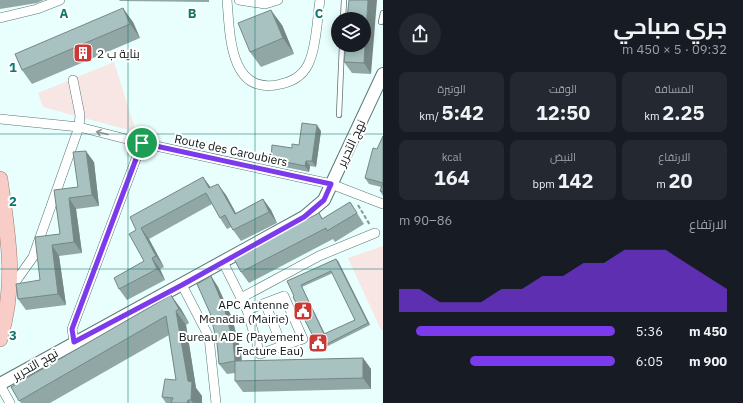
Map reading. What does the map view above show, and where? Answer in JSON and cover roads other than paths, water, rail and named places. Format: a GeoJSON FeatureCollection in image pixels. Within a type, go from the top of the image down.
{"type":"FeatureCollection","features":[{"type":"Feature","properties":{"kind":"main road"},"geometry":{"type":"LineString","coordinates":[[0,179],[8,253],[10,289],[0,339]]}},
{"type":"Feature","properties":{"kind":"street"},"geometry":{"type":"LineString","coordinates":[[0,18],[37,9],[60,0]]}},
{"type":"Feature","properties":{"kind":"street"},"geometry":{"type":"LineString","coordinates":[[227,0],[232,51],[237,67],[248,80],[261,86],[276,86],[301,75],[310,60],[320,0]]}},
{"type":"Feature","properties":{"kind":"street"},"geometry":{"type":"LineString","coordinates":[[239,0],[265,4],[278,0]]}},
{"type":"Feature","properties":{"kind":"street","name":"نهج التحرير"},"geometry":{"type":"LineString","coordinates":[[0,384],[304,217],[324,200],[383,74]]}},
{"type":"Feature","properties":{"kind":"street"},"geometry":{"type":"LineString","coordinates":[[10,289],[33,257],[79,127],[80,114],[73,80]]}},
{"type":"Feature","properties":{"kind":"street","name":"Route des Caroubiers"},"geometry":{"type":"LineString","coordinates":[[0,119],[79,127],[142,143],[331,184],[383,204]]}},
{"type":"Feature","properties":{"kind":"street"},"geometry":{"type":"LineString","coordinates":[[74,342],[72,329],[142,143]]}},
{"type":"Feature","properties":{"kind":"street"},"geometry":{"type":"LineString","coordinates":[[241,298],[319,256],[375,233]]}},
{"type":"Feature","properties":{"kind":"street"},"geometry":{"type":"LineString","coordinates":[[223,262],[247,310],[260,354],[303,339],[284,296],[247,310]]}},
{"type":"Feature","properties":{"kind":"street"},"geometry":{"type":"LineString","coordinates":[[182,285],[209,337],[216,403]]}},
{"type":"Feature","properties":{"kind":"street"},"geometry":{"type":"LineString","coordinates":[[265,303],[282,346]]}},
{"type":"Feature","properties":{"kind":"street"},"geometry":{"type":"LineString","coordinates":[[0,384],[10,403]]}},
{"type":"Feature","properties":{"kind":"lane"},"geometry":{"type":"LineString","coordinates":[[343,12],[344,0]]}},
{"type":"Feature","properties":{"kind":"lane"},"geometry":{"type":"LineString","coordinates":[[381,22],[383,13]]}},
{"type":"Feature","properties":{"kind":"lane"},"geometry":{"type":"LineString","coordinates":[[339,115],[342,52]]}},
{"type":"Feature","properties":{"kind":"place","name":"بناية ب 2"},"geometry":{"type":"Point","coordinates":[83,53]}},
{"type":"Feature","properties":{"kind":"place","name":"APC Antenne Menadia (Mairie)"},"geometry":{"type":"Point","coordinates":[303,311]}},
{"type":"Feature","properties":{"kind":"place","name":"Bureau ADE (Payement Facture Eau)"},"geometry":{"type":"Point","coordinates":[318,343]}}]}
